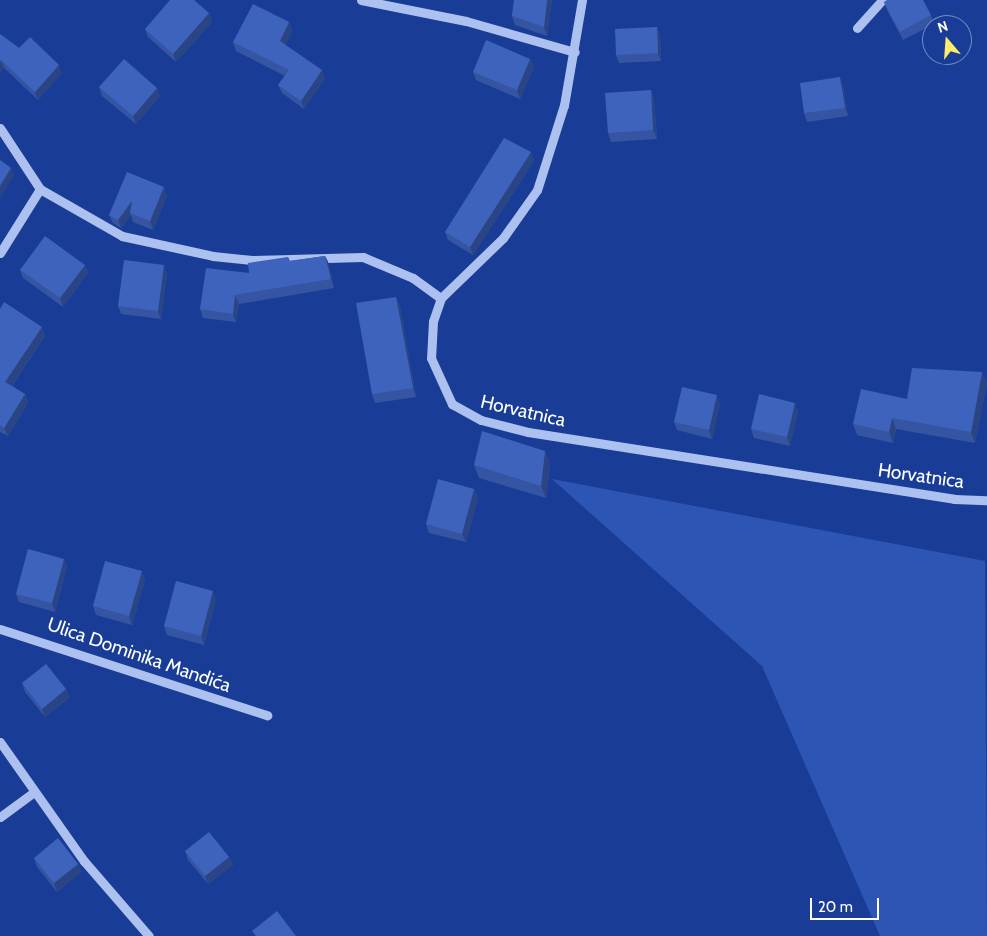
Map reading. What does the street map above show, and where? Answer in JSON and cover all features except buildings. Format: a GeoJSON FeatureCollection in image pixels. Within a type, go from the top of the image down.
{"type":"FeatureCollection","features":[{"type":"Feature","properties":{"kind":"street"},"geometry":{"type":"LineString","coordinates":[[361,0],[466,21],[575,52]]}},
{"type":"Feature","properties":{"kind":"street"},"geometry":{"type":"LineString","coordinates":[[0,128],[40,189],[101,225],[146,243],[252,260],[362,257],[413,278],[441,298],[504,238],[536,190],[550,158],[575,52],[582,0]]}},
{"type":"Feature","properties":{"kind":"street"},"geometry":{"type":"LineString","coordinates":[[857,28],[882,0]]}},
{"type":"Feature","properties":{"kind":"street"},"geometry":{"type":"LineString","coordinates":[[0,252],[40,189]]}},
{"type":"Feature","properties":{"kind":"street","name":"Horvatnica"},"geometry":{"type":"LineString","coordinates":[[441,298],[432,335],[437,378],[452,404],[481,420],[528,432],[954,499],[987,500]]}},
{"type":"Feature","properties":{"kind":"street","name":"Ulica Dominika Mandića"},"geometry":{"type":"LineString","coordinates":[[0,629],[267,715]]}},
{"type":"Feature","properties":{"kind":"street"},"geometry":{"type":"LineString","coordinates":[[0,742],[84,861],[149,936]]}},
{"type":"Feature","properties":{"kind":"street"},"geometry":{"type":"LineString","coordinates":[[0,817],[34,792]]}},
{"type":"Feature","properties":{"kind":"shaded area"},"geometry":{"type":"Polygon","coordinates":[[[552,479],[985,561],[987,936],[880,936],[762,666],[552,479]]]}}]}
